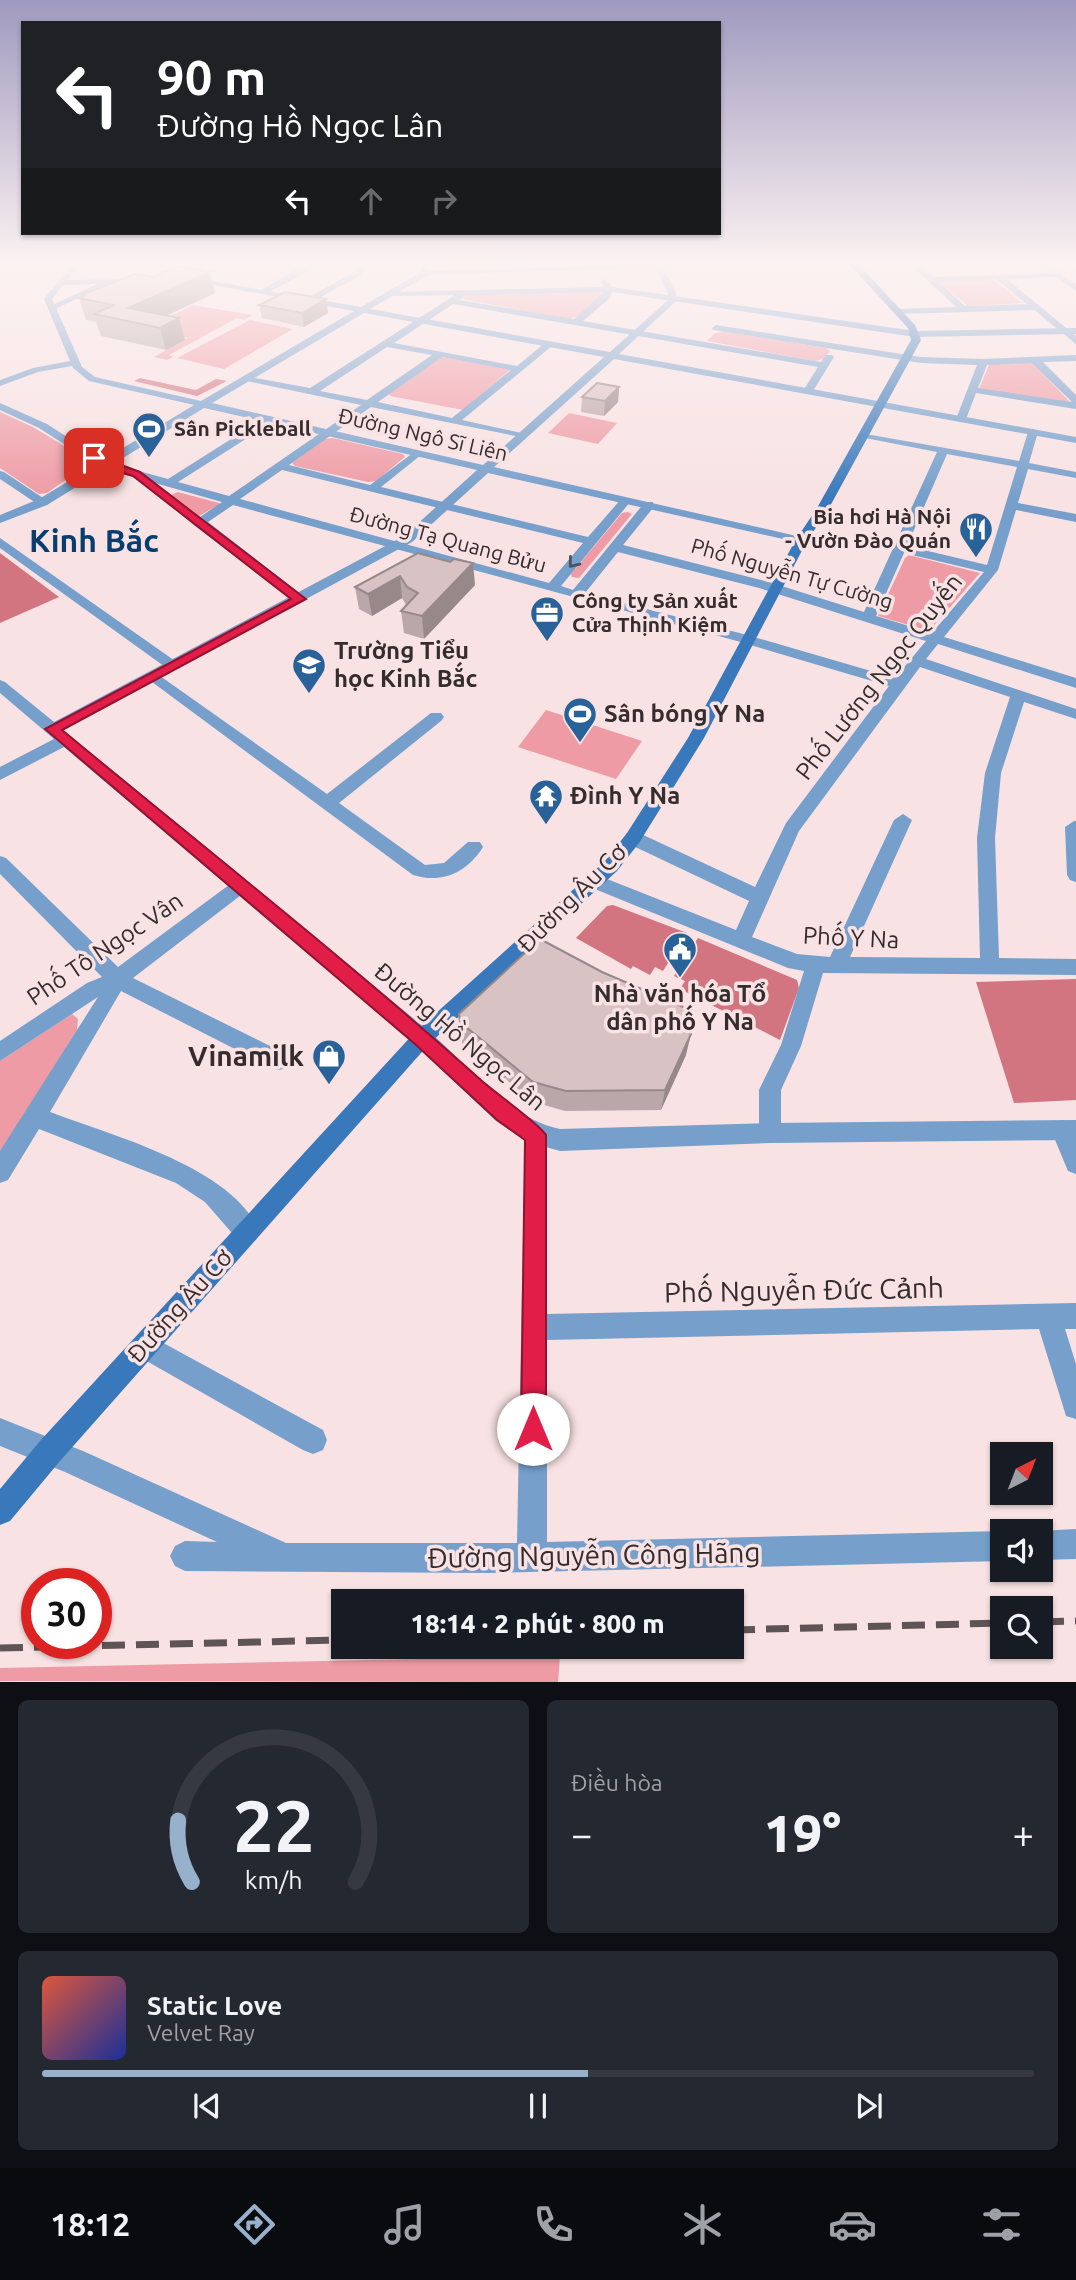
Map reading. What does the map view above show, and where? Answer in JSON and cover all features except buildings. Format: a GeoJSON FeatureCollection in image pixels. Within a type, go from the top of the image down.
{"type":"FeatureCollection","features":[{"type":"Feature","properties":{"kind":"main road","name":"Đường Âu Cơ"},"geometry":{"type":"LineString","coordinates":[[0,1511],[50,1451],[422,1038],[596,881],[633,838],[696,738],[801,541],[916,340]]}},
{"type":"Feature","properties":{"kind":"main road","name":"Đường Âu Cơ"},"geometry":{"type":"LineString","coordinates":[[0,1497],[50,1451]]}},
{"type":"Feature","properties":{"kind":"street"},"geometry":{"type":"LineString","coordinates":[[0,383],[44,368],[75,363],[66,340]]}},
{"type":"Feature","properties":{"kind":"street"},"geometry":{"type":"LineString","coordinates":[[0,519],[43,502],[309,340]]}},
{"type":"Feature","properties":{"kind":"street"},"geometry":{"type":"LineString","coordinates":[[313,391],[392,340]]}},
{"type":"Feature","properties":{"kind":"street"},"geometry":{"type":"LineString","coordinates":[[530,340],[1076,440]]}},
{"type":"Feature","properties":{"kind":"street"},"geometry":{"type":"LineString","coordinates":[[0,774],[153,676],[396,547],[447,505],[628,340]]}},
{"type":"Feature","properties":{"kind":"street"},"geometry":{"type":"LineString","coordinates":[[677,340],[824,365]]}},
{"type":"Feature","properties":{"kind":"street"},"geometry":{"type":"LineString","coordinates":[[701,345],[705,340]]}},
{"type":"Feature","properties":{"kind":"street"},"geometry":{"type":"LineString","coordinates":[[807,340],[835,348],[907,359],[983,362],[1076,358]]}},
{"type":"Feature","properties":{"kind":"street"},"geometry":{"type":"LineString","coordinates":[[387,344],[518,369]]}},
{"type":"Feature","properties":{"kind":"street"},"geometry":{"type":"LineString","coordinates":[[454,422],[549,344]]}},
{"type":"Feature","properties":{"kind":"street"},"geometry":{"type":"LineString","coordinates":[[807,391],[835,348]]}},
{"type":"Feature","properties":{"kind":"street"},"geometry":{"type":"LineString","coordinates":[[199,523],[440,354]]}},
{"type":"Feature","properties":{"kind":"street"},"geometry":{"type":"LineString","coordinates":[[1034,359],[1076,404]]}},
{"type":"Feature","properties":{"kind":"street"},"geometry":{"type":"LineString","coordinates":[[961,419],[983,362]]}},
{"type":"Feature","properties":{"kind":"street","name":"Đường Ngô Sĩ Liên"},"geometry":{"type":"LineString","coordinates":[[75,363],[82,373],[92,379],[801,541]]}},
{"type":"Feature","properties":{"kind":"street"},"geometry":{"type":"LineString","coordinates":[[247,377],[522,436]]}},
{"type":"Feature","properties":{"kind":"street"},"geometry":{"type":"LineString","coordinates":[[974,390],[1076,404]]}},
{"type":"Feature","properties":{"kind":"street","name":"Đường Tạ Quang Bửu"},"geometry":{"type":"LineString","coordinates":[[0,406],[43,426],[102,464],[898,684]]}},
{"type":"Feature","properties":{"kind":"street"},"geometry":{"type":"LineString","coordinates":[[169,483],[270,419]]}},
{"type":"Feature","properties":{"kind":"street","name":"Phố Lương Ngọc Quyến"},"geometry":{"type":"LineString","coordinates":[[741,942],[792,827],[898,684],[992,570],[1033,432]]}},
{"type":"Feature","properties":{"kind":"street"},"geometry":{"type":"LineString","coordinates":[[864,435],[1076,475]]}},
{"type":"Feature","properties":{"kind":"street"},"geometry":{"type":"LineString","coordinates":[[869,617],[943,450]]}},
{"type":"Feature","properties":{"kind":"street"},"geometry":{"type":"LineString","coordinates":[[374,487],[417,453]]}},
{"type":"Feature","properties":{"kind":"street"},"geometry":{"type":"LineString","coordinates":[[282,467],[590,541]]}},
{"type":"Feature","properties":{"kind":"street"},"geometry":{"type":"LineString","coordinates":[[0,474],[43,502]]}},
{"type":"Feature","properties":{"kind":"street"},"geometry":{"type":"LineString","coordinates":[[137,474],[300,599]]}},
{"type":"Feature","properties":{"kind":"street"},"geometry":{"type":"LineString","coordinates":[[552,588],[626,500]]}},
{"type":"Feature","properties":{"kind":"street"},"geometry":{"type":"LineString","coordinates":[[576,594],[649,505]]}},
{"type":"Feature","properties":{"kind":"street"},"geometry":{"type":"LineString","coordinates":[[1012,506],[1076,518]]}},
{"type":"Feature","properties":{"kind":"street"},"geometry":{"type":"LineString","coordinates":[[0,542],[173,666]]}},
{"type":"Feature","properties":{"kind":"street","name":"Phố Nguyễn Tự Cường"},"geometry":{"type":"LineString","coordinates":[[615,547],[764,584],[775,590],[936,637],[1076,683]]}},
{"type":"Feature","properties":{"kind":"street"},"geometry":{"type":"LineString","coordinates":[[899,548],[992,570]]}},
{"type":"Feature","properties":{"kind":"street"},"geometry":{"type":"LineString","coordinates":[[918,661],[1076,715]]}},
{"type":"Feature","properties":{"kind":"street"},"geometry":{"type":"LineString","coordinates":[[153,676],[425,873],[445,872],[474,847]]}},
{"type":"Feature","properties":{"kind":"street","name":"Đường Hồ Ngọc Lân"},"geometry":{"type":"LineString","coordinates":[[0,685],[422,1038],[505,1114],[536,1135],[560,1140],[770,1133],[1069,1130]]}},
{"type":"Feature","properties":{"kind":"street"},"geometry":{"type":"LineString","coordinates":[[990,967],[986,838],[993,773],[1018,697]]}},
{"type":"Feature","properties":{"kind":"street"},"geometry":{"type":"LineString","coordinates":[[327,803],[436,717]]}},
{"type":"Feature","properties":{"kind":"street"},"geometry":{"type":"LineString","coordinates":[[770,1133],[770,1090],[827,965],[903,820]]}},
{"type":"Feature","properties":{"kind":"street"},"geometry":{"type":"LineString","coordinates":[[1074,827],[1076,875]]}},
{"type":"Feature","properties":{"kind":"street"},"geometry":{"type":"LineString","coordinates":[[633,838],[760,898]]}},
{"type":"Feature","properties":{"kind":"street"},"geometry":{"type":"LineString","coordinates":[[0,863],[117,979],[279,1061]]}},
{"type":"Feature","properties":{"kind":"street","name":"Phố Y Na"},"geometry":{"type":"LineString","coordinates":[[596,881],[795,962],[827,965],[1076,967]]}},
{"type":"Feature","properties":{"kind":"street","name":"Phố Tô Ngọc Vân"},"geometry":{"type":"LineString","coordinates":[[0,1052],[94,989],[117,979],[239,887]]}},
{"type":"Feature","properties":{"kind":"street"},"geometry":{"type":"LineString","coordinates":[[0,1172],[103,1007],[117,979]]}},
{"type":"Feature","properties":{"kind":"street"},"geometry":{"type":"LineString","coordinates":[[33,1116],[184,1174],[214,1194],[247,1231]]}},
{"type":"Feature","properties":{"kind":"street"},"geometry":{"type":"LineString","coordinates":[[1069,1130],[1076,1163]]}},
{"type":"Feature","properties":{"kind":"street"},"geometry":{"type":"LineString","coordinates":[[532,1557],[536,1135]]}},
{"type":"Feature","properties":{"kind":"street"},"geometry":{"type":"LineString","coordinates":[[1048,1316],[1076,1406]]}},
{"type":"Feature","properties":{"kind":"street","name":"Phố Nguyễn Đức Cảnh"},"geometry":{"type":"LineString","coordinates":[[534,1326],[1076,1316]]}},
{"type":"Feature","properties":{"kind":"street"},"geometry":{"type":"LineString","coordinates":[[145,1346],[313,1440]]}},
{"type":"Feature","properties":{"kind":"street"},"geometry":{"type":"LineString","coordinates":[[0,1432],[50,1451],[287,1559]]}},
{"type":"Feature","properties":{"kind":"street"},"geometry":{"type":"LineString","coordinates":[[1053,1545],[1076,1544]]}},
{"type":"Feature","properties":{"kind":"street","name":"Đường Nguyễn Công Hãng"},"geometry":{"type":"LineString","coordinates":[[185,1556],[287,1559],[532,1557],[990,1546]]}},
{"type":"Feature","properties":{"kind":"shaded area"},"geometry":{"type":"Polygon","coordinates":[[[184,340],[196,340],[169,355],[173,357],[167,360],[154,357],[184,340]]]}},
{"type":"Feature","properties":{"kind":"shaded area"},"geometry":{"type":"Polygon","coordinates":[[[211,340],[273,340],[224,369],[177,358],[211,340]]]}},
{"type":"Feature","properties":{"kind":"shaded area"},"geometry":{"type":"Polygon","coordinates":[[[779,340],[826,348],[830,351],[823,359],[815,361],[707,341],[779,340]]]}},
{"type":"Feature","properties":{"kind":"shaded area"},"geometry":{"type":"Polygon","coordinates":[[[441,357],[511,369],[463,410],[390,396],[389,394],[441,357]]]}},
{"type":"Feature","properties":{"kind":"shaded area"},"geometry":{"type":"Polygon","coordinates":[[[1031,361],[1070,402],[979,389],[990,362],[1031,361]]]}},
{"type":"Feature","properties":{"kind":"shaded area"},"geometry":{"type":"Polygon","coordinates":[[[140,378],[196,390],[216,379],[227,381],[197,396],[134,381],[140,378]]]}},
{"type":"Feature","properties":{"kind":"shaded area"},"geometry":{"type":"Polygon","coordinates":[[[0,412],[33,427],[91,462],[47,493],[39,494],[0,468],[0,412]]]}},
{"type":"Feature","properties":{"kind":"shaded area"},"geometry":{"type":"Polygon","coordinates":[[[569,413],[617,423],[598,444],[548,433],[569,413]]]}},
{"type":"Feature","properties":{"kind":"shaded area"},"geometry":{"type":"Polygon","coordinates":[[[333,438],[403,454],[405,457],[376,481],[368,482],[295,466],[292,463],[324,439],[333,438]]]}},
{"type":"Feature","properties":{"kind":"shaded area"},"geometry":{"type":"Polygon","coordinates":[[[178,492],[220,504],[199,516],[171,495],[178,492]]]}},
{"type":"Feature","properties":{"kind":"shaded area"},"geometry":{"type":"Polygon","coordinates":[[[622,513],[632,514],[579,578],[572,577],[571,574],[622,513]]]}},
{"type":"Feature","properties":{"kind":"shaded area"},"geometry":{"type":"Polygon","coordinates":[[[0,553],[59,597],[0,623],[0,553]]]}},
{"type":"Feature","properties":{"kind":"shaded area"},"geometry":{"type":"Polygon","coordinates":[[[909,555],[980,573],[929,631],[878,616],[905,558],[909,555]]]}},
{"type":"Feature","properties":{"kind":"shaded area","name":"Sân bóng Y Na"},"geometry":{"type":"Polygon","coordinates":[[[546,710],[642,741],[616,779],[518,747],[546,710]]]}},
{"type":"Feature","properties":{"kind":"shaded area"},"geometry":{"type":"Polygon","coordinates":[[[613,905],[687,933],[663,971],[655,967],[650,975],[633,966],[631,969],[576,938],[607,906],[613,905]]]}},
{"type":"Feature","properties":{"kind":"shaded area"},"geometry":{"type":"Polygon","coordinates":[[[698,938],[797,980],[799,988],[780,1040],[680,989],[685,981],[674,976],[698,938]]]}},
{"type":"Feature","properties":{"kind":"shaded area"},"geometry":{"type":"Polygon","coordinates":[[[1076,979],[1076,1100],[1014,1103],[976,982],[1076,979]]]}},
{"type":"Feature","properties":{"kind":"shaded area"},"geometry":{"type":"Polygon","coordinates":[[[72,1014],[78,1019],[77,1030],[0,1157],[0,1061],[72,1014]]]}},
{"type":"Feature","properties":{"kind":"shaded area"},"geometry":{"type":"Polygon","coordinates":[[[420,1659],[560,1659],[558,1682],[0,1681],[0,1668],[420,1659]]]}},
{"type":"Feature","properties":{"kind":"railway"},"geometry":{"type":"LineString","coordinates":[[1053,1622],[1076,1621]]}},
{"type":"Feature","properties":{"kind":"railway"},"geometry":{"type":"LineString","coordinates":[[744,1630],[990,1623]]}},
{"type":"Feature","properties":{"kind":"railway"},"geometry":{"type":"LineString","coordinates":[[0,1648],[331,1640]]}},
{"type":"Feature","properties":{"kind":"place","name":"Sân Pickleball"},"geometry":{"type":"Point","coordinates":[149,459]}},
{"type":"Feature","properties":{"kind":"place","name":"Bia hơi Hà Nội - Vườn Đào Quán"},"geometry":{"type":"Point","coordinates":[976,559]}},
{"type":"Feature","properties":{"kind":"place","name":"Công ty Sản xuất Cửa Thịnh Kiệm"},"geometry":{"type":"Point","coordinates":[547,643]}},
{"type":"Feature","properties":{"kind":"place","name":"Trường Tiểu học Kinh Bắc"},"geometry":{"type":"Point","coordinates":[309,695]}},
{"type":"Feature","properties":{"kind":"place","name":"Sân bóng Y Na"},"geometry":{"type":"Point","coordinates":[580,744]}},
{"type":"Feature","properties":{"kind":"place","name":"Đình Y Na"},"geometry":{"type":"Point","coordinates":[546,826]}},
{"type":"Feature","properties":{"kind":"place","name":"Nhà văn hóa Tổ dân phố Y Na"},"geometry":{"type":"Point","coordinates":[680,979]}},
{"type":"Feature","properties":{"kind":"place","name":"Vinamilk"},"geometry":{"type":"Point","coordinates":[329,1086]}},
{"type":"Feature","properties":{"kind":"district","name":"Kinh Bắc"},"geometry":{"type":"Point","coordinates":[94,541]}},
{"type":"Feature","properties":{"kind":"route"},"geometry":{"type":"LineString","coordinates":[[94,458],[102,464],[137,474],[300,599],[52,729],[422,1038],[445,1062],[505,1114],[536,1135],[533,1429]]}}]}
